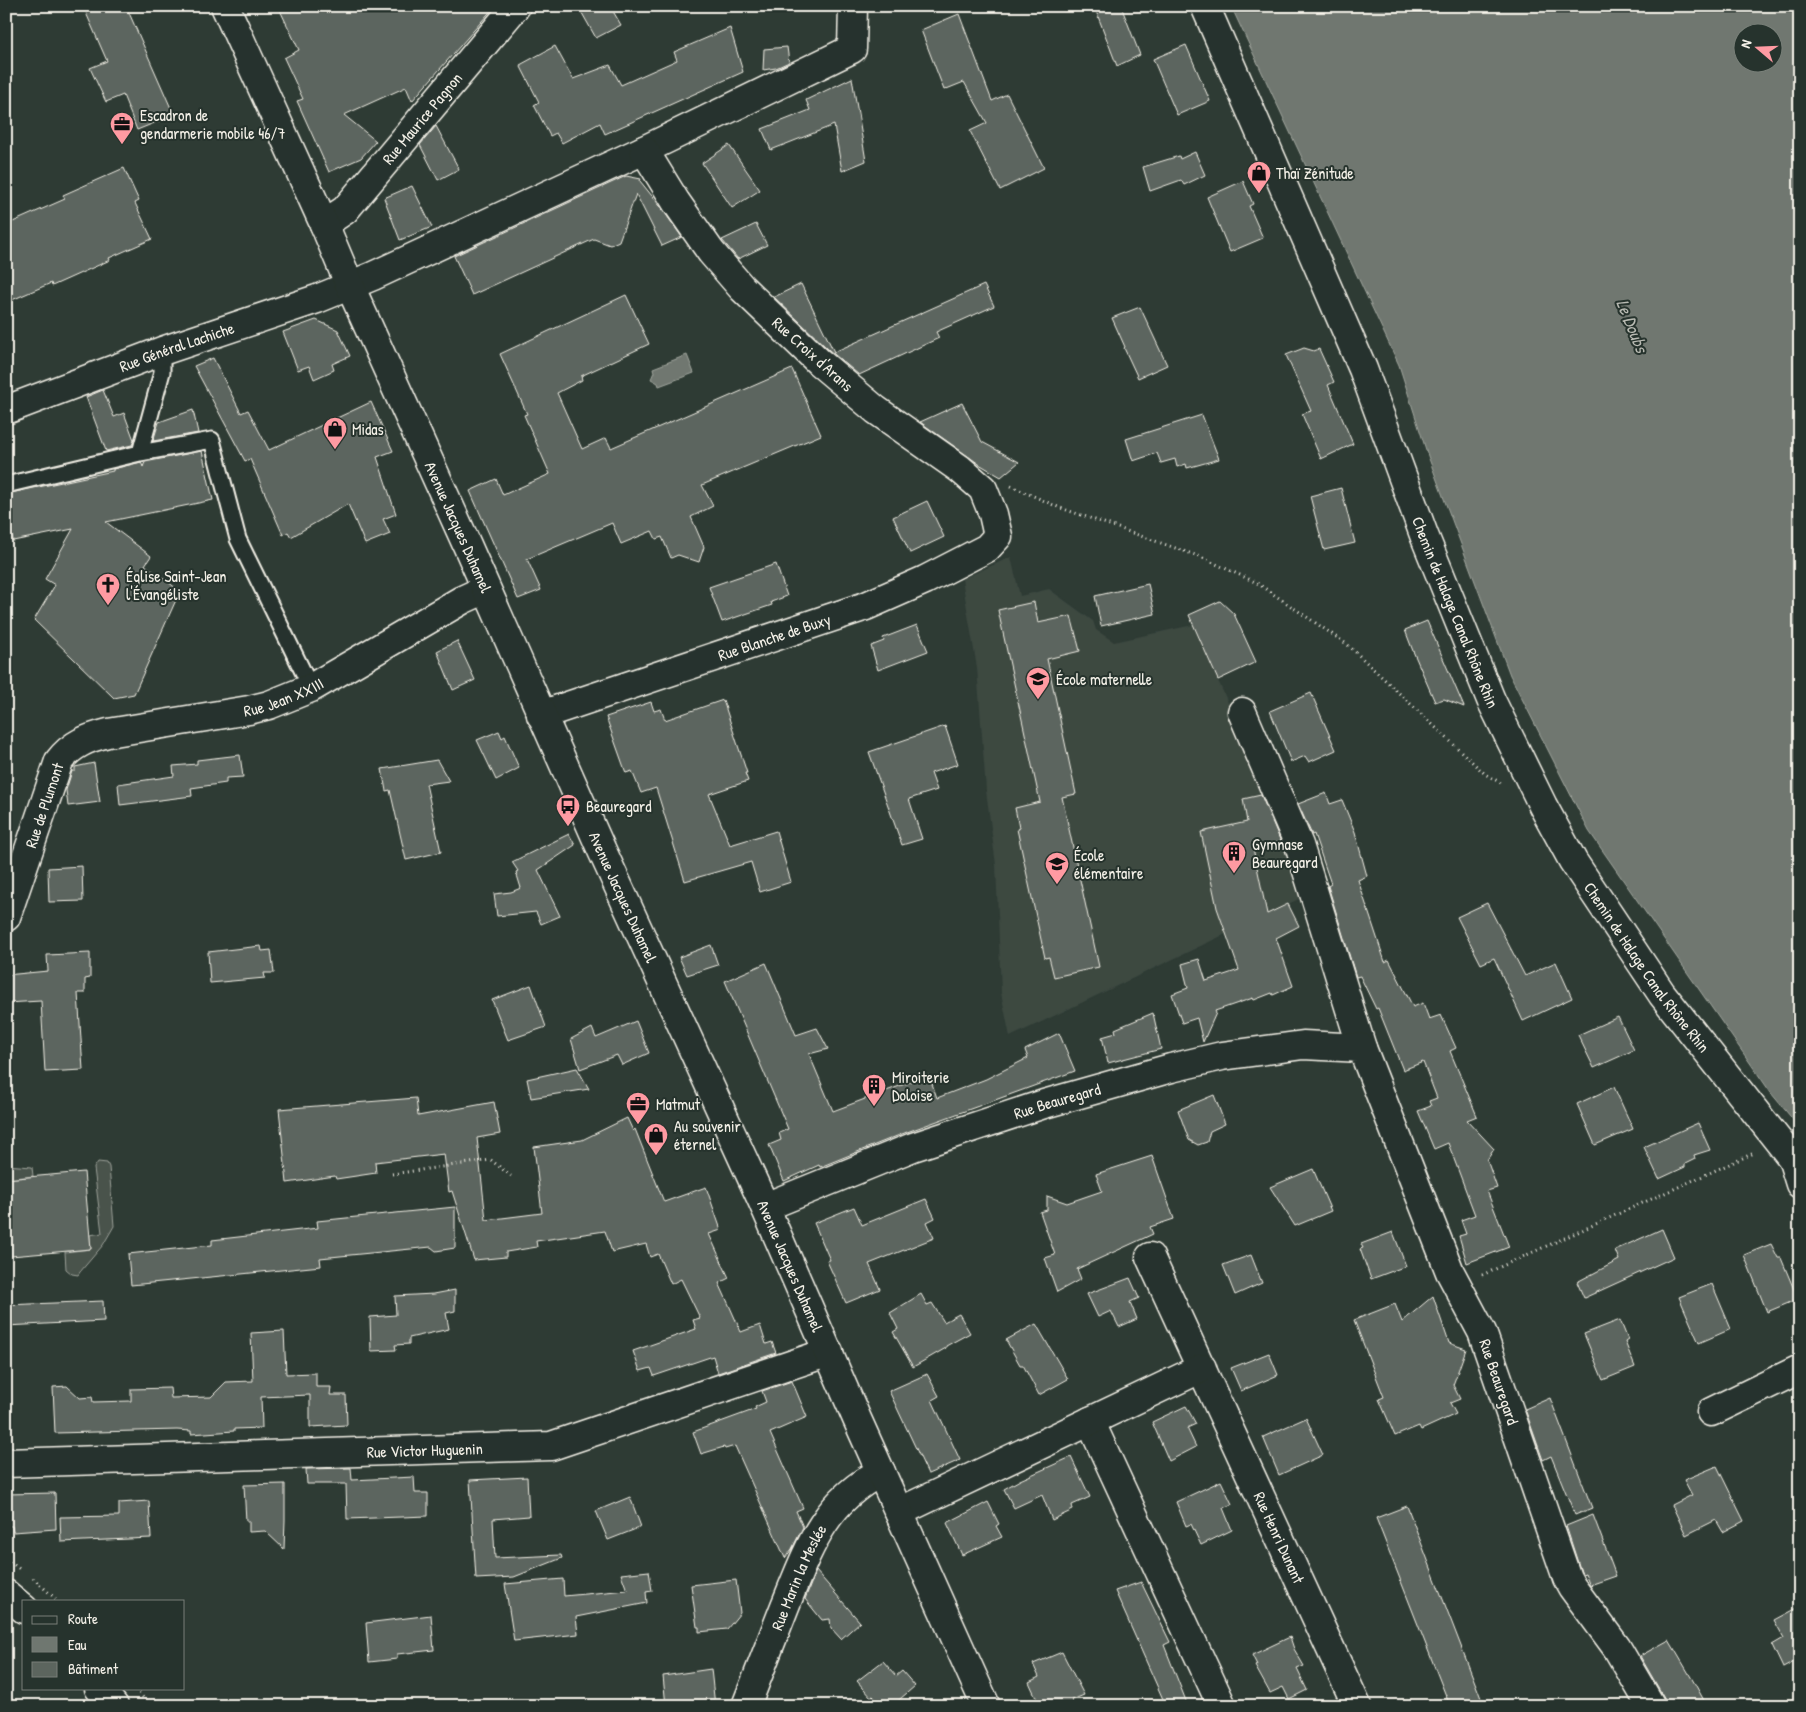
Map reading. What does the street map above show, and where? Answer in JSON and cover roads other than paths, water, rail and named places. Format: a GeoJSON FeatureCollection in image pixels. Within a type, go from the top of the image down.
{"type":"FeatureCollection","features":[{"type":"Feature","properties":{"kind":"street","name":"Avenue Jacques Duhamel"},"geometry":{"type":"LineString","coordinates":[[225,6],[324,224],[541,715],[765,1207],[986,1706]]}},
{"type":"Feature","properties":{"kind":"street","name":"Rue Maurice Pagnon"},"geometry":{"type":"LineString","coordinates":[[324,224],[345,210],[516,6]]}},
{"type":"Feature","properties":{"kind":"street","name":"Rue Général Lachiche"},"geometry":{"type":"LineString","coordinates":[[6,410],[162,351],[317,300],[644,150],[852,48],[853,6]]}},
{"type":"Feature","properties":{"kind":"street","name":"Chemin de Halage Canal Rhône Rhin"},"geometry":{"type":"LineString","coordinates":[[1205,6],[1363,369],[1424,535],[1491,700],[1543,806],[1573,861],[1662,994],[1790,1155]]}},
{"type":"Feature","properties":{"kind":"street","name":"Rue Croix d'Arans"},"geometry":{"type":"LineString","coordinates":[[644,150],[676,202],[711,252],[764,310],[819,362],[876,410],[960,469],[983,489],[993,514],[998,536]]}},
{"type":"Feature","properties":{"kind":"street","name":"Rue Blanche de Buxy"},"geometry":{"type":"LineString","coordinates":[[541,715],[866,606],[934,576],[986,548],[998,536]]}},
{"type":"Feature","properties":{"kind":"street","name":"Rue Jean XXIII"},"geometry":{"type":"LineString","coordinates":[[64,753],[90,737],[249,710],[287,698],[311,688],[462,600],[486,589]]}},
{"type":"Feature","properties":{"kind":"street","name":"Rue Beauregard"},"geometry":{"type":"LineString","coordinates":[[1242,712],[1300,845],[1362,1048],[1450,1272],[1482,1332],[1567,1578],[1617,1648],[1651,1706]]}},
{"type":"Feature","properties":{"kind":"street","name":"Rue de Plumont"},"geometry":{"type":"LineString","coordinates":[[6,917],[55,770],[64,753]]}},
{"type":"Feature","properties":{"kind":"street","name":"Rue Beauregard"},"geometry":{"type":"LineString","coordinates":[[765,1207],[913,1147],[1044,1104],[1171,1068],[1222,1056],[1303,1045],[1362,1048]]}},
{"type":"Feature","properties":{"kind":"street"},"geometry":{"type":"LineString","coordinates":[[1790,1155],[1800,1184]]}},
{"type":"Feature","properties":{"kind":"street","name":"Rue Henri Dunant"},"geometry":{"type":"LineString","coordinates":[[1150,1257],[1356,1706]]}},
{"type":"Feature","properties":{"kind":"street","name":"Rue Victor Huguenin"},"geometry":{"type":"LineString","coordinates":[[6,1463],[551,1446],[829,1352]]}},
{"type":"Feature","properties":{"kind":"street"},"geometry":{"type":"LineString","coordinates":[[899,1512],[1202,1368]]}},
{"type":"Feature","properties":{"kind":"street"},"geometry":{"type":"LineString","coordinates":[[1711,1412],[1800,1370]]}},
{"type":"Feature","properties":{"kind":"street"},"geometry":{"type":"LineString","coordinates":[[1090,1421],[1222,1706]]}},
{"type":"Feature","properties":{"kind":"street","name":"Rue Marin la Meslée"},"geometry":{"type":"LineString","coordinates":[[746,1706],[801,1566],[817,1532],[836,1506],[850,1491],[881,1472]]}},
{"type":"Feature","properties":{"kind":"street"},"geometry":{"type":"LineString","coordinates":[[6,1594],[22,1607]]}},
{"type":"Feature","properties":{"kind":"street"},"geometry":{"type":"LineString","coordinates":[[101,1690],[114,1706]]}},
{"type":"Feature","properties":{"kind":"lane"},"geometry":{"type":"LineString","coordinates":[[140,453],[162,372],[162,351]]}},
{"type":"Feature","properties":{"kind":"lane"},"geometry":{"type":"LineString","coordinates":[[6,485],[140,453],[212,440],[238,539],[311,688]]}},
{"type":"Feature","properties":{"kind":"water","name":"Le Doubs"},"geometry":{"type":"Polygon","coordinates":[[[1231,6],[1800,6],[1800,1128],[1771,1093],[1589,831],[1510,675],[1428,456],[1399,365],[1231,6]]]}},
{"type":"Feature","properties":{"kind":"water"},"geometry":{"type":"Polygon","coordinates":[[[687,355],[694,373],[659,386],[658,383],[651,379],[654,372],[653,368],[687,355]]]}},
{"type":"Feature","properties":{"kind":"place","name":"Escadron de gendarmerie mobile 46/7"},"geometry":{"type":"Point","coordinates":[122,145]}},
{"type":"Feature","properties":{"kind":"place","name":"Thaï Zénitude"},"geometry":{"type":"Point","coordinates":[1259,194]}},
{"type":"Feature","properties":{"kind":"place","name":"Midas"},"geometry":{"type":"Point","coordinates":[335,450]}},
{"type":"Feature","properties":{"kind":"place","name":"Église Saint-Jean l'Évangéliste"},"geometry":{"type":"Point","coordinates":[108,606]}},
{"type":"Feature","properties":{"kind":"place","name":"École maternelle"},"geometry":{"type":"Point","coordinates":[1038,700]}},
{"type":"Feature","properties":{"kind":"place","name":"Beauregard"},"geometry":{"type":"Point","coordinates":[568,827]}},
{"type":"Feature","properties":{"kind":"place","name":"Gymnase Beauregard"},"geometry":{"type":"Point","coordinates":[1234,874]}},
{"type":"Feature","properties":{"kind":"place","name":"École élémentaire"},"geometry":{"type":"Point","coordinates":[1057,885]}},
{"type":"Feature","properties":{"kind":"place","name":"Miroiterie Doloise"},"geometry":{"type":"Point","coordinates":[874,1107]}},
{"type":"Feature","properties":{"kind":"place","name":"Matmut"},"geometry":{"type":"Point","coordinates":[638,1125]}},
{"type":"Feature","properties":{"kind":"place","name":"Au souvenir éternel"},"geometry":{"type":"Point","coordinates":[656,1156]}}]}
